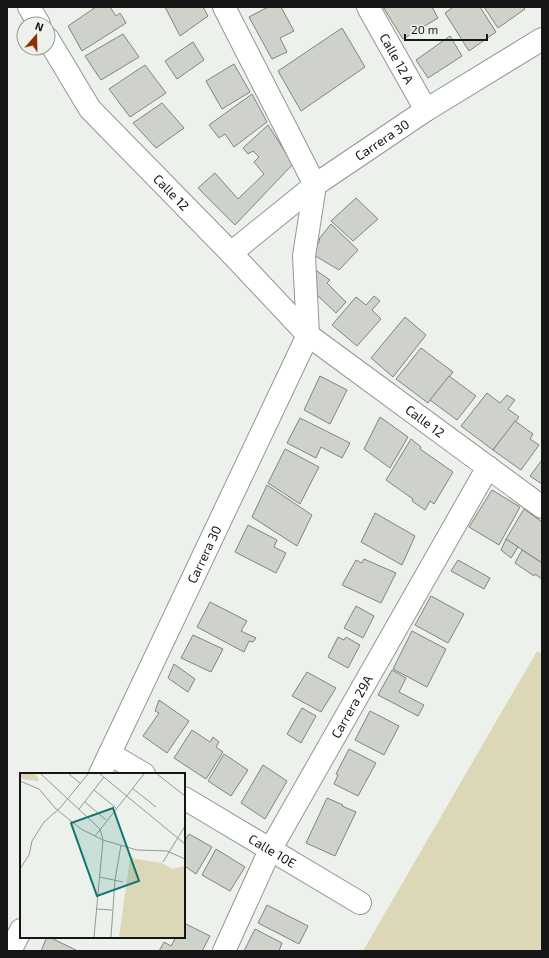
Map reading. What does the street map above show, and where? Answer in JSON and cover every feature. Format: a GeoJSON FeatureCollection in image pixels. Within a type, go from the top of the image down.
{"type":"FeatureCollection","features":[{"type":"Feature","properties":{"kind":"street"},"geometry":{"type":"LineString","coordinates":[[28,7],[34,16]]}},
{"type":"Feature","properties":{"kind":"street"},"geometry":{"type":"LineString","coordinates":[[224,7],[315,185],[304,256],[308,336]]}},
{"type":"Feature","properties":{"kind":"street","name":"Calle 12 A"},"geometry":{"type":"LineString","coordinates":[[368,7],[426,110]]}},
{"type":"Feature","properties":{"kind":"street","name":"Carrera 30"},"geometry":{"type":"LineString","coordinates":[[231,253],[315,185],[426,110],[542,39]]}},
{"type":"Feature","properties":{"kind":"street","name":"Calle 12"},"geometry":{"type":"LineString","coordinates":[[56,52],[90,109],[231,253],[308,336],[542,507]]}},
{"type":"Feature","properties":{"kind":"street","name":"Carrera 30"},"geometry":{"type":"LineString","coordinates":[[100,773],[308,336]]}},
{"type":"Feature","properties":{"kind":"street","name":"Carrera 29A"},"geometry":{"type":"LineString","coordinates":[[224,951],[270,850],[488,467]]}},
{"type":"Feature","properties":{"kind":"street"},"geometry":{"type":"LineString","coordinates":[[110,754],[142,773]]}},
{"type":"Feature","properties":{"kind":"street","name":"Calle 10E"},"geometry":{"type":"LineString","coordinates":[[185,799],[360,903]]}},
{"type":"Feature","properties":{"kind":"street"},"geometry":{"type":"LineString","coordinates":[[10,951],[20,932]]}},
{"type":"Feature","properties":{"kind":"shaded area"},"geometry":{"type":"Polygon","coordinates":[[[537,651],[542,654],[542,951],[363,951],[537,651]]]}},
{"type":"Feature","properties":{"kind":"building"},"geometry":{"type":"Polygon","coordinates":[[[96,7],[110,7],[116,16],[120,13],[126,23],[82,51],[68,26],[96,7]]]}},
{"type":"Feature","properties":{"kind":"building"},"geometry":{"type":"Polygon","coordinates":[[[165,7],[203,7],[208,16],[180,36],[165,7]]]}},
{"type":"Feature","properties":{"kind":"building"},"geometry":{"type":"Polygon","coordinates":[[[268,7],[281,7],[294,31],[280,38],[287,52],[272,59],[249,17],[268,7]]]}},
{"type":"Feature","properties":{"kind":"building"},"geometry":{"type":"Polygon","coordinates":[[[383,7],[432,7],[438,18],[403,39],[383,7]]]}},
{"type":"Feature","properties":{"kind":"building"},"geometry":{"type":"Polygon","coordinates":[[[453,7],[480,7],[496,32],[469,51],[445,13],[453,7]]]}},
{"type":"Feature","properties":{"kind":"building"},"geometry":{"type":"Polygon","coordinates":[[[484,7],[523,7],[525,9],[498,28],[484,7]]]}},
{"type":"Feature","properties":{"kind":"building"},"geometry":{"type":"Polygon","coordinates":[[[342,28],[365,67],[301,111],[278,71],[342,28]]]}},
{"type":"Feature","properties":{"kind":"building"},"geometry":{"type":"Polygon","coordinates":[[[123,34],[139,57],[101,80],[85,56],[123,34]]]}},
{"type":"Feature","properties":{"kind":"building"},"geometry":{"type":"Polygon","coordinates":[[[450,36],[462,56],[428,78],[416,60],[450,36]]]}},
{"type":"Feature","properties":{"kind":"building"},"geometry":{"type":"Polygon","coordinates":[[[193,42],[204,60],[177,79],[165,61],[193,42]]]}},
{"type":"Feature","properties":{"kind":"building"},"geometry":{"type":"Polygon","coordinates":[[[234,64],[250,92],[222,109],[206,81],[234,64]]]}},
{"type":"Feature","properties":{"kind":"building"},"geometry":{"type":"Polygon","coordinates":[[[145,65],[166,93],[130,117],[109,89],[145,65]]]}},
{"type":"Feature","properties":{"kind":"building"},"geometry":{"type":"Polygon","coordinates":[[[252,94],[267,122],[234,147],[225,134],[219,138],[209,125],[252,94]]]}},
{"type":"Feature","properties":{"kind":"building"},"geometry":{"type":"Polygon","coordinates":[[[162,103],[184,128],[156,148],[133,123],[162,103]]]}},
{"type":"Feature","properties":{"kind":"building"},"geometry":{"type":"Polygon","coordinates":[[[268,125],[293,164],[235,225],[198,188],[215,173],[238,199],[264,174],[254,162],[259,157],[253,151],[248,154],[243,148],[268,125]]]}},
{"type":"Feature","properties":{"kind":"building"},"geometry":{"type":"Polygon","coordinates":[[[356,198],[378,219],[353,241],[331,221],[356,198]]]}},
{"type":"Feature","properties":{"kind":"building"},"geometry":{"type":"Polygon","coordinates":[[[331,224],[358,250],[339,270],[312,254],[320,240],[319,239],[331,224]]]}},
{"type":"Feature","properties":{"kind":"building"},"geometry":{"type":"Polygon","coordinates":[[[311,267],[330,280],[327,283],[346,302],[336,313],[316,294],[311,267]]]}},
{"type":"Feature","properties":{"kind":"building"},"geometry":{"type":"Polygon","coordinates":[[[374,296],[380,301],[372,310],[381,319],[357,346],[332,325],[356,297],[366,305],[374,296]]]}},
{"type":"Feature","properties":{"kind":"building"},"geometry":{"type":"Polygon","coordinates":[[[405,317],[426,335],[393,377],[371,358],[405,317]]]}},
{"type":"Feature","properties":{"kind":"building"},"geometry":{"type":"Polygon","coordinates":[[[421,348],[453,372],[428,403],[396,379],[421,348]]]}},
{"type":"Feature","properties":{"kind":"building"},"geometry":{"type":"Polygon","coordinates":[[[320,376],[347,390],[330,424],[304,410],[320,376]]]}},
{"type":"Feature","properties":{"kind":"building"},"geometry":{"type":"Polygon","coordinates":[[[449,376],[476,396],[457,420],[430,400],[449,376]]]}},
{"type":"Feature","properties":{"kind":"building"},"geometry":{"type":"Polygon","coordinates":[[[487,393],[500,403],[507,395],[515,400],[508,409],[519,417],[493,450],[461,426],[487,393]]]}},
{"type":"Feature","properties":{"kind":"building"},"geometry":{"type":"Polygon","coordinates":[[[380,417],[408,437],[390,468],[364,449],[380,417]]]}},
{"type":"Feature","properties":{"kind":"building"},"geometry":{"type":"Polygon","coordinates":[[[300,418],[350,443],[342,458],[321,447],[316,458],[287,443],[300,418]]]}},
{"type":"Feature","properties":{"kind":"building"},"geometry":{"type":"Polygon","coordinates":[[[515,421],[533,434],[530,439],[539,445],[521,470],[493,450],[515,421]]]}},
{"type":"Feature","properties":{"kind":"building"},"geometry":{"type":"Polygon","coordinates":[[[411,439],[421,447],[420,449],[453,472],[434,504],[430,501],[425,510],[412,501],[413,499],[386,480],[411,439]]]}},
{"type":"Feature","properties":{"kind":"building"},"geometry":{"type":"Polygon","coordinates":[[[285,449],[319,467],[300,504],[268,483],[285,449]]]}},
{"type":"Feature","properties":{"kind":"building"},"geometry":{"type":"Polygon","coordinates":[[[542,460],[542,484],[530,476],[542,460]]]}},
{"type":"Feature","properties":{"kind":"building"},"geometry":{"type":"Polygon","coordinates":[[[267,485],[312,515],[297,546],[252,517],[267,485]]]}},
{"type":"Feature","properties":{"kind":"building"},"geometry":{"type":"Polygon","coordinates":[[[492,490],[520,507],[499,545],[469,527],[492,490]]]}},
{"type":"Feature","properties":{"kind":"building"},"geometry":{"type":"Polygon","coordinates":[[[524,509],[542,522],[542,563],[506,539],[524,509]]]}},
{"type":"Feature","properties":{"kind":"building"},"geometry":{"type":"Polygon","coordinates":[[[375,513],[415,536],[402,565],[361,542],[375,513]]]}},
{"type":"Feature","properties":{"kind":"building"},"geometry":{"type":"Polygon","coordinates":[[[248,525],[277,540],[274,547],[286,553],[276,573],[235,552],[248,525]]]}},
{"type":"Feature","properties":{"kind":"building"},"geometry":{"type":"Polygon","coordinates":[[[506,539],[518,547],[511,558],[501,550],[506,539]]]}},
{"type":"Feature","properties":{"kind":"building"},"geometry":{"type":"Polygon","coordinates":[[[522,550],[542,563],[542,579],[535,574],[534,576],[515,563],[522,550]]]}},
{"type":"Feature","properties":{"kind":"building"},"geometry":{"type":"Polygon","coordinates":[[[364,559],[396,573],[381,603],[342,585],[356,560],[362,563],[364,559]]]}},
{"type":"Feature","properties":{"kind":"building"},"geometry":{"type":"Polygon","coordinates":[[[458,560],[490,578],[484,589],[451,571],[458,560]]]}},
{"type":"Feature","properties":{"kind":"building"},"geometry":{"type":"Polygon","coordinates":[[[431,596],[464,614],[448,643],[415,625],[431,596]]]}},
{"type":"Feature","properties":{"kind":"building"},"geometry":{"type":"Polygon","coordinates":[[[210,602],[247,621],[241,631],[256,638],[253,642],[249,641],[244,652],[197,627],[210,602]]]}},
{"type":"Feature","properties":{"kind":"building"},"geometry":{"type":"Polygon","coordinates":[[[356,606],[374,616],[363,638],[344,628],[356,606]]]}},
{"type":"Feature","properties":{"kind":"building"},"geometry":{"type":"Polygon","coordinates":[[[412,631],[446,649],[427,687],[393,669],[412,631]]]}},
{"type":"Feature","properties":{"kind":"building"},"geometry":{"type":"Polygon","coordinates":[[[193,635],[223,649],[211,672],[181,658],[193,635]]]}},
{"type":"Feature","properties":{"kind":"building"},"geometry":{"type":"Polygon","coordinates":[[[338,637],[344,640],[346,637],[360,645],[348,668],[328,657],[338,637]]]}},
{"type":"Feature","properties":{"kind":"building"},"geometry":{"type":"Polygon","coordinates":[[[174,664],[195,679],[188,692],[168,678],[174,664]]]}},
{"type":"Feature","properties":{"kind":"building"},"geometry":{"type":"Polygon","coordinates":[[[392,670],[406,678],[399,692],[424,705],[418,716],[378,695],[392,670]]]}},
{"type":"Feature","properties":{"kind":"building"},"geometry":{"type":"Polygon","coordinates":[[[307,672],[336,688],[321,712],[292,696],[307,672]]]}},
{"type":"Feature","properties":{"kind":"building"},"geometry":{"type":"Polygon","coordinates":[[[159,700],[189,721],[167,753],[143,736],[159,713],[155,711],[159,700]]]}},
{"type":"Feature","properties":{"kind":"building"},"geometry":{"type":"Polygon","coordinates":[[[302,708],[316,716],[301,743],[287,734],[302,708]]]}},
{"type":"Feature","properties":{"kind":"building"},"geometry":{"type":"Polygon","coordinates":[[[370,711],[399,726],[384,755],[355,740],[370,711]]]}},
{"type":"Feature","properties":{"kind":"building"},"geometry":{"type":"Polygon","coordinates":[[[192,730],[210,742],[213,737],[219,742],[216,747],[223,752],[206,779],[174,758],[192,730]]]}},
{"type":"Feature","properties":{"kind":"building"},"geometry":{"type":"Polygon","coordinates":[[[349,749],[376,763],[358,796],[334,784],[338,775],[336,774],[349,749]]]}},
{"type":"Feature","properties":{"kind":"building"},"geometry":{"type":"Polygon","coordinates":[[[224,754],[248,770],[231,796],[208,781],[224,754]]]}},
{"type":"Feature","properties":{"kind":"building"},"geometry":{"type":"Polygon","coordinates":[[[263,765],[287,781],[265,819],[241,803],[263,765]]]}},
{"type":"Feature","properties":{"kind":"building"},"geometry":{"type":"Polygon","coordinates":[[[327,798],[356,812],[335,856],[306,843],[327,798]]]}},
{"type":"Feature","properties":{"kind":"building"},"geometry":{"type":"Polygon","coordinates":[[[189,834],[212,847],[196,874],[186,867],[185,869],[185,840],[189,834]]]}},
{"type":"Feature","properties":{"kind":"building"},"geometry":{"type":"Polygon","coordinates":[[[216,849],[245,867],[230,891],[202,875],[216,849]]]}},
{"type":"Feature","properties":{"kind":"building"},"geometry":{"type":"Polygon","coordinates":[[[267,905],[308,926],[299,944],[258,923],[267,905]]]}},
{"type":"Feature","properties":{"kind":"building"},"geometry":{"type":"Polygon","coordinates":[[[185,924],[210,936],[202,951],[159,951],[164,942],[171,946],[175,938],[185,938],[185,924]]]}},
{"type":"Feature","properties":{"kind":"building"},"geometry":{"type":"Polygon","coordinates":[[[255,929],[282,943],[279,951],[244,951],[255,929]]]}},
{"type":"Feature","properties":{"kind":"building"},"geometry":{"type":"Polygon","coordinates":[[[47,938],[51,938],[78,951],[41,951],[47,938]]]}}]}
